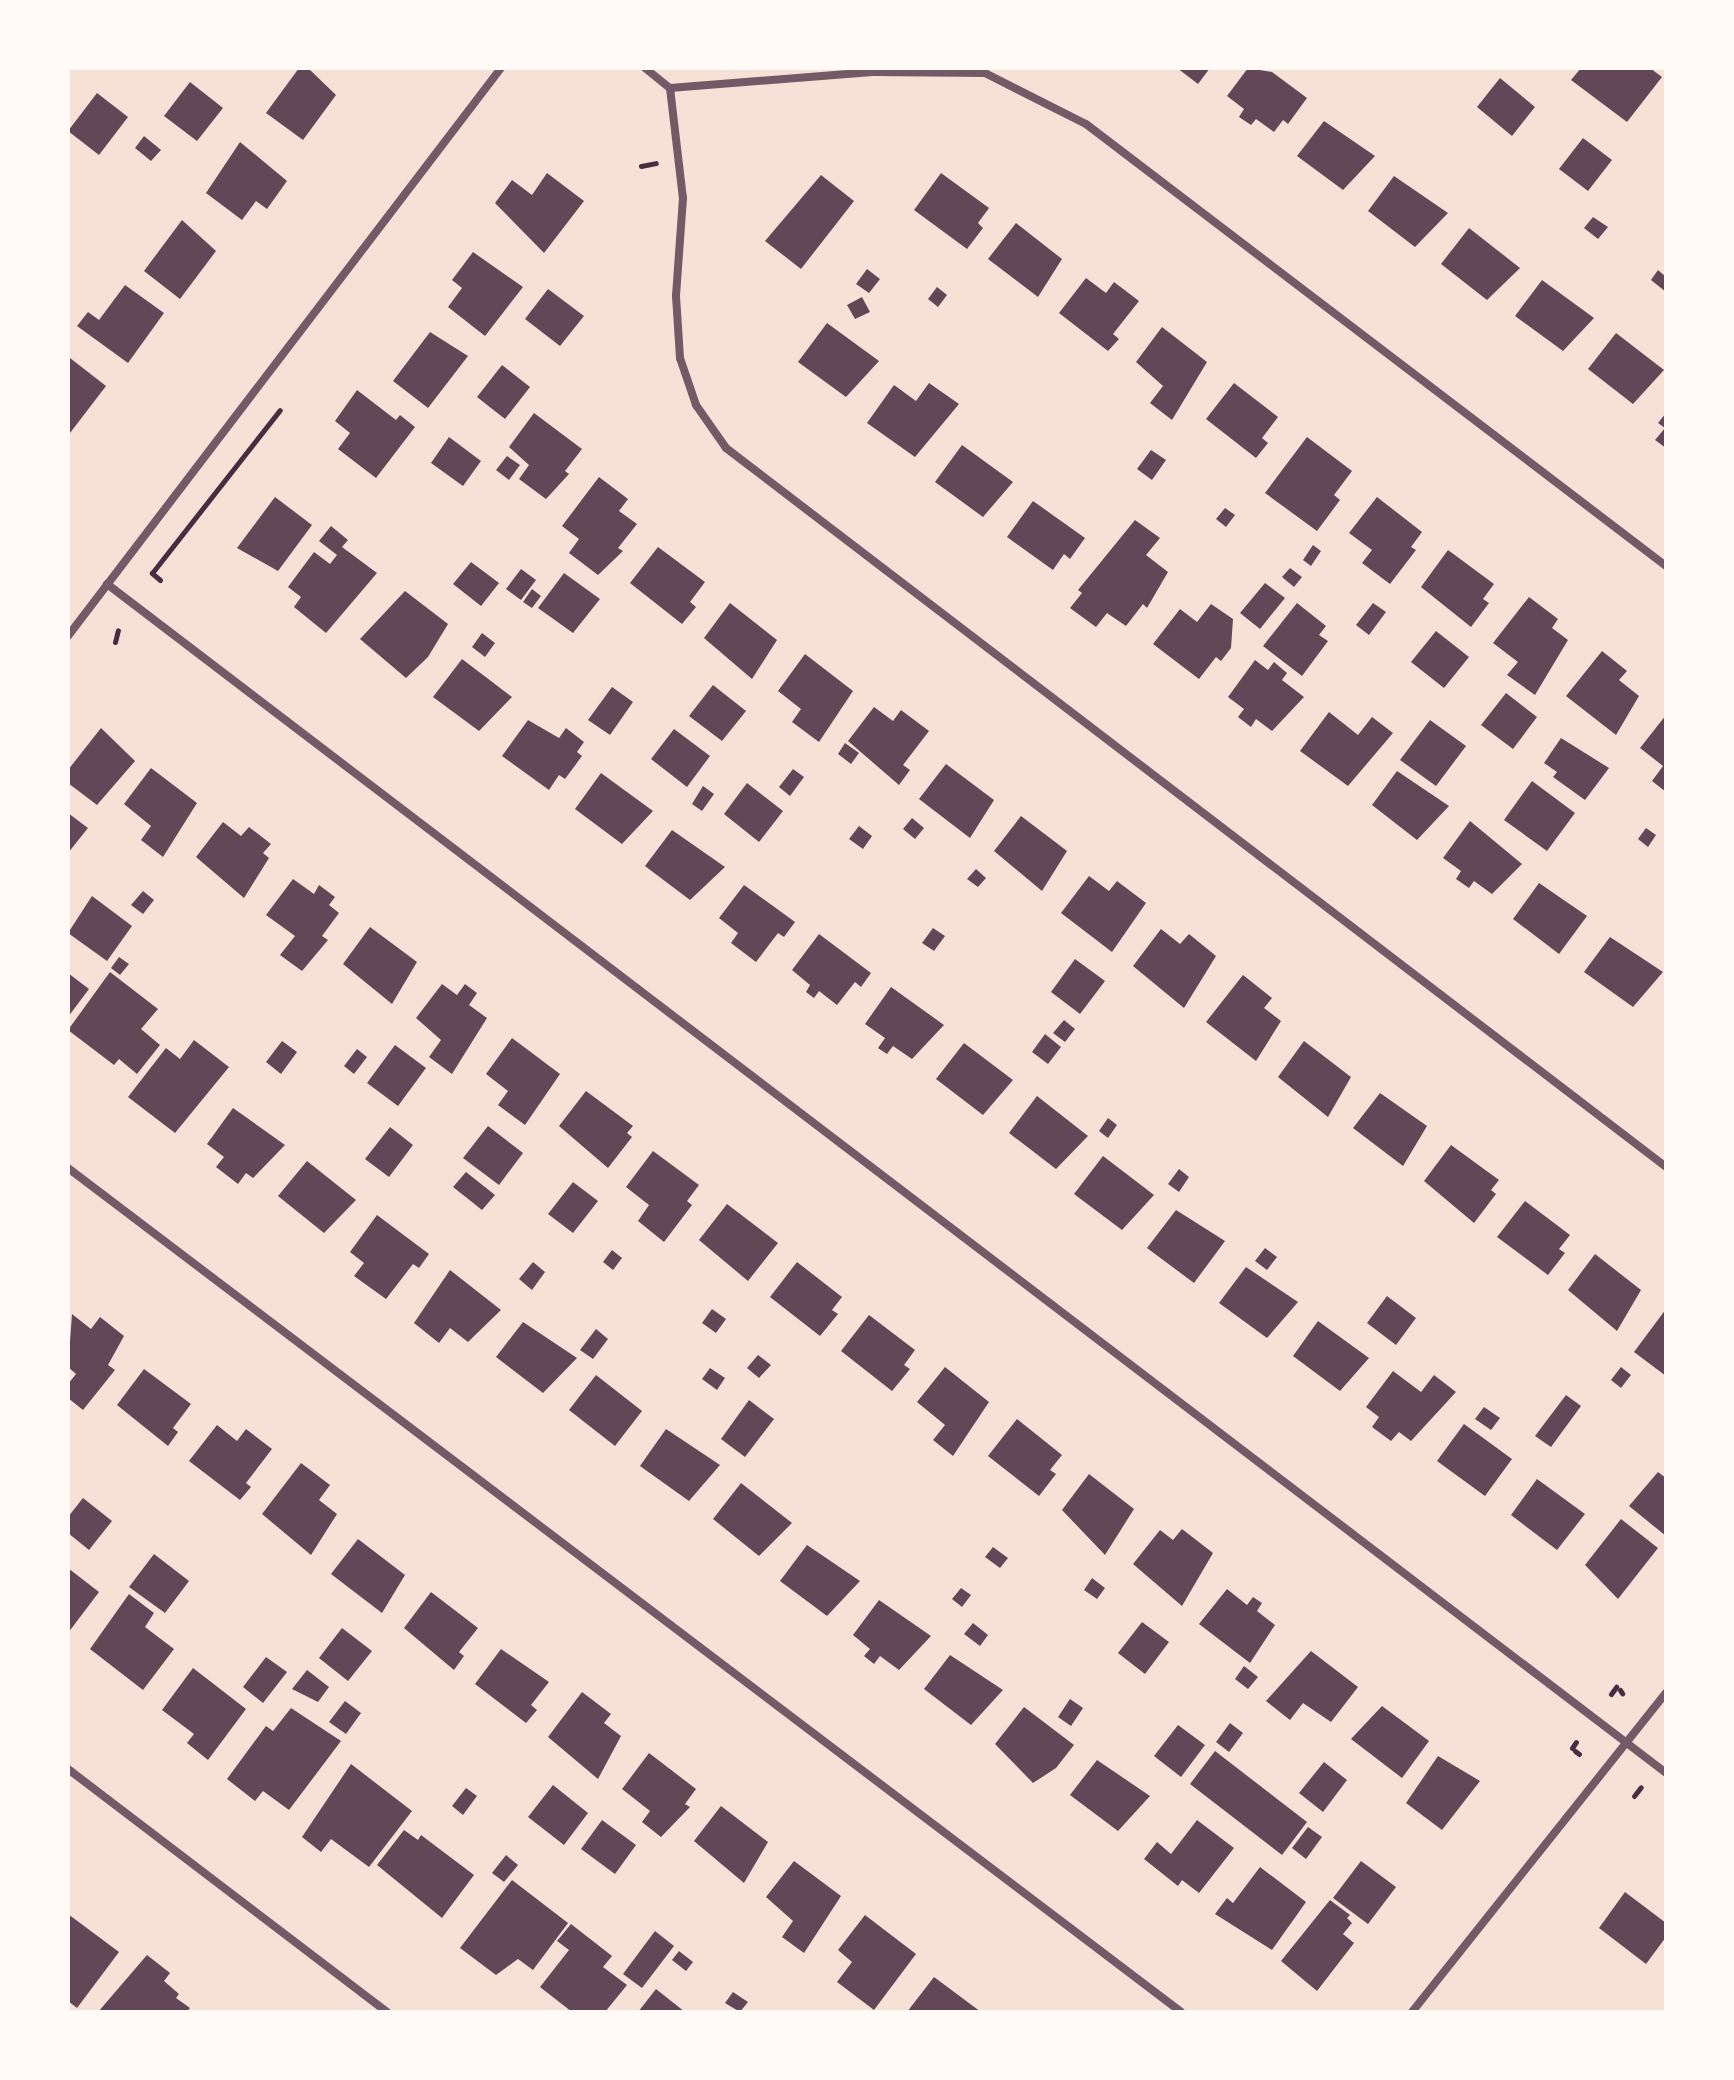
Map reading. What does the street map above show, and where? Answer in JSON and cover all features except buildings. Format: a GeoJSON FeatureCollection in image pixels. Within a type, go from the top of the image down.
{"type":"FeatureCollection","features":[{"type":"Feature","properties":{"kind":"street"},"geometry":{"type":"LineString","coordinates":[[68,636],[501,68]]}},
{"type":"Feature","properties":{"kind":"street"},"geometry":{"type":"LineString","coordinates":[[645,68],[670,88],[872,72],[985,73],[1086,124],[1666,566]]}},
{"type":"Feature","properties":{"kind":"street"},"geometry":{"type":"LineString","coordinates":[[670,88],[683,198],[676,296],[680,358],[696,405],[726,448],[1666,1167]]}},
{"type":"Feature","properties":{"kind":"street"},"geometry":{"type":"LineString","coordinates":[[107,584],[1666,1773]]}},
{"type":"Feature","properties":{"kind":"street"},"geometry":{"type":"LineString","coordinates":[[68,1168],[1181,2012]]}},
{"type":"Feature","properties":{"kind":"street"},"geometry":{"type":"LineString","coordinates":[[1412,2012],[1666,1693]]}},
{"type":"Feature","properties":{"kind":"street"},"geometry":{"type":"LineString","coordinates":[[68,1769],[387,2012]]}},
{"type":"Feature","properties":{"kind":"path"},"geometry":{"type":"LineString","coordinates":[[641,166],[657,163]]}},
{"type":"Feature","properties":{"kind":"path"},"geometry":{"type":"LineString","coordinates":[[160,580],[152,573],[280,410]]}},
{"type":"Feature","properties":{"kind":"path"},"geometry":{"type":"LineString","coordinates":[[115,642],[118,630]]}},
{"type":"Feature","properties":{"kind":"path"},"geometry":{"type":"LineString","coordinates":[[1611,1694],[1619,1690]]}},
{"type":"Feature","properties":{"kind":"path"},"geometry":{"type":"LineString","coordinates":[[1575,1751],[1576,1742]]}},
{"type":"Feature","properties":{"kind":"path"},"geometry":{"type":"LineString","coordinates":[[1634,1796],[1641,1787]]}}]}
